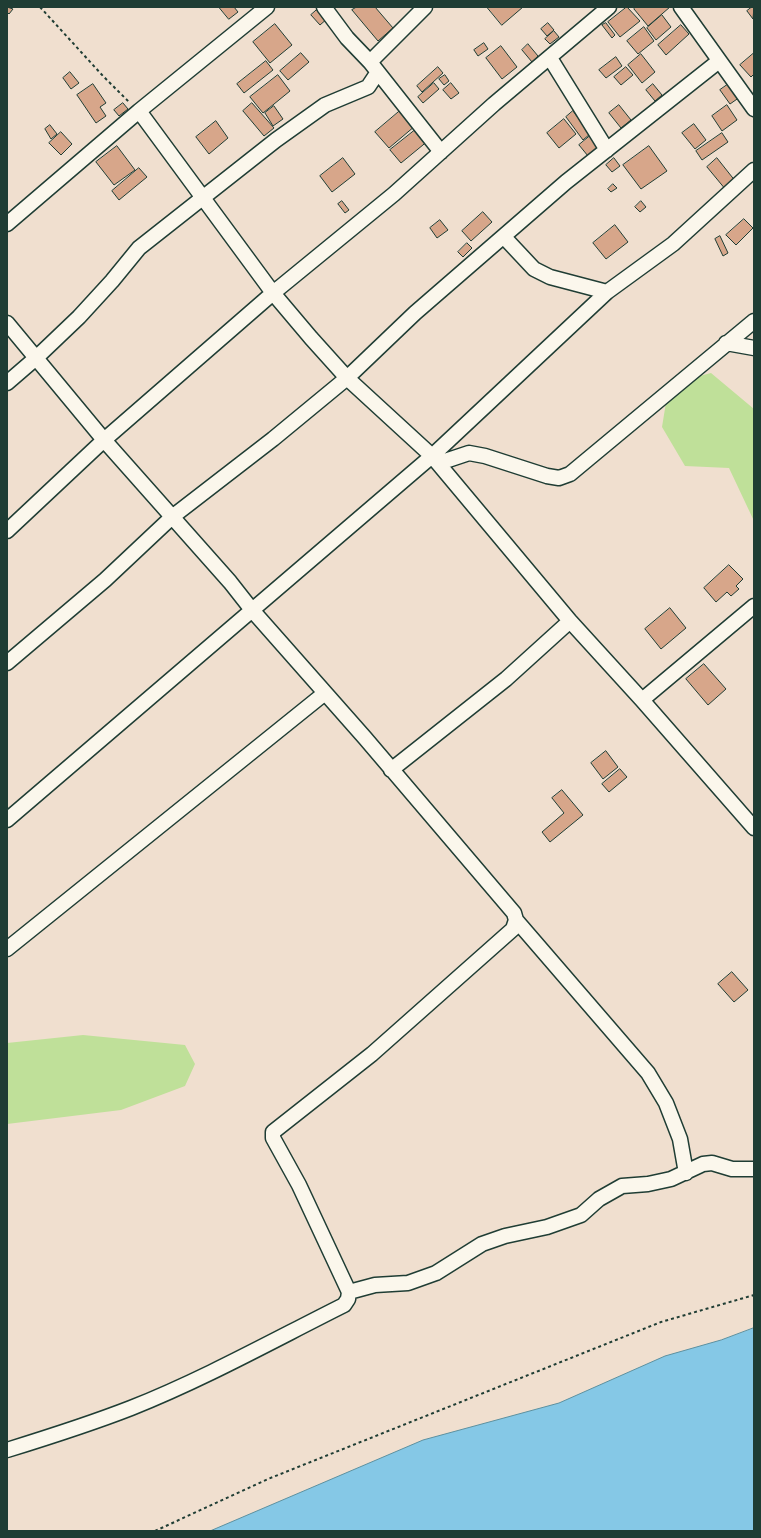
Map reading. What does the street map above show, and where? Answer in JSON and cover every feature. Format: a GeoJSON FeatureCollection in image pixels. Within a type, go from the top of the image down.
{"type":"FeatureCollection","features":[{"type":"Feature","properties":{"kind":"street"},"geometry":{"type":"LineString","coordinates":[[7,224],[139,111],[267,7]]}},
{"type":"Feature","properties":{"kind":"street"},"geometry":{"type":"LineString","coordinates":[[324,7],[347,38],[374,67],[441,152]]}},
{"type":"Feature","properties":{"kind":"street"},"geometry":{"type":"LineString","coordinates":[[7,383],[36,358],[84,312],[138,248],[276,140],[325,105],[368,87],[374,67],[425,7]]}},
{"type":"Feature","properties":{"kind":"street"},"geometry":{"type":"LineString","coordinates":[[7,531],[104,440],[273,293],[347,233],[494,104],[550,58],[608,7]]}},
{"type":"Feature","properties":{"kind":"street"},"geometry":{"type":"LineString","coordinates":[[681,7],[719,61],[750,92],[754,109]]}},
{"type":"Feature","properties":{"kind":"street"},"geometry":{"type":"LineString","coordinates":[[550,58],[607,150]]}},
{"type":"Feature","properties":{"kind":"street"},"geometry":{"type":"LineString","coordinates":[[7,663],[105,580],[172,517],[273,439],[347,378],[414,313],[607,150],[719,61]]}},
{"type":"Feature","properties":{"kind":"street"},"geometry":{"type":"LineString","coordinates":[[139,111],[273,293],[347,378],[435,460],[570,621],[642,700],[754,828]]}},
{"type":"Feature","properties":{"kind":"street"},"geometry":{"type":"LineString","coordinates":[[7,820],[252,610],[435,460],[607,292],[673,244],[754,170]]}},
{"type":"Feature","properties":{"kind":"street"},"geometry":{"type":"LineString","coordinates":[[504,237],[534,269],[550,277],[607,292]]}},
{"type":"Feature","properties":{"kind":"street"},"geometry":{"type":"LineString","coordinates":[[435,460],[469,454],[485,456],[548,476],[559,478],[570,474],[754,321]]}},
{"type":"Feature","properties":{"kind":"street"},"geometry":{"type":"LineString","coordinates":[[7,323],[104,440],[226,577],[252,610],[325,694],[366,738],[391,770],[514,913],[516,920],[648,1073],[666,1103],[677,1131],[686,1173]]}},
{"type":"Feature","properties":{"kind":"street"},"geometry":{"type":"LineString","coordinates":[[726,343],[754,348]]}},
{"type":"Feature","properties":{"kind":"street"},"geometry":{"type":"LineString","coordinates":[[642,700],[754,606]]}},
{"type":"Feature","properties":{"kind":"street"},"geometry":{"type":"LineString","coordinates":[[391,770],[506,679],[570,621]]}},
{"type":"Feature","properties":{"kind":"street"},"geometry":{"type":"LineString","coordinates":[[7,949],[325,694]]}},
{"type":"Feature","properties":{"kind":"street"},"geometry":{"type":"LineString","coordinates":[[7,1450],[132,1408],[237,1359],[344,1305],[348,1299],[349,1292],[299,1185],[272,1138],[273,1132],[378,1049],[513,929],[516,920]]}},
{"type":"Feature","properties":{"kind":"street"},"geometry":{"type":"LineString","coordinates":[[349,1292],[374,1285],[408,1283],[436,1273],[482,1244],[505,1236],[547,1227],[581,1215],[599,1199],[622,1186],[648,1184],[686,1173],[693,1167],[712,1163],[732,1168],[754,1169]]}},
{"type":"Feature","properties":{"kind":"path"},"geometry":{"type":"LineString","coordinates":[[40,7],[103,76],[139,111]]}},
{"type":"Feature","properties":{"kind":"path"},"geometry":{"type":"LineString","coordinates":[[155,1531],[268,1479],[661,1322],[754,1295]]}},
{"type":"Feature","properties":{"kind":"green space"},"geometry":{"type":"Polygon","coordinates":[[[711,373],[754,409],[754,521],[729,468],[685,466],[662,427],[669,384],[711,373]]]}},
{"type":"Feature","properties":{"kind":"green space"},"geometry":{"type":"Polygon","coordinates":[[[83,1035],[185,1045],[195,1064],[185,1086],[121,1110],[7,1124],[7,1043],[83,1035]]]}},
{"type":"Feature","properties":{"kind":"water"},"geometry":{"type":"Polygon","coordinates":[[[754,1328],[754,1531],[210,1531],[423,1440],[559,1403],[665,1356],[721,1340],[754,1328]]]}},
{"type":"Feature","properties":{"kind":"building"},"geometry":{"type":"Polygon","coordinates":[[[7,7],[13,9],[9,14],[7,12],[7,7]]]}},
{"type":"Feature","properties":{"kind":"building"},"geometry":{"type":"Polygon","coordinates":[[[219,7],[234,7],[238,12],[229,19],[219,7]]]}},
{"type":"Feature","properties":{"kind":"building"},"geometry":{"type":"Polygon","coordinates":[[[357,7],[375,7],[393,28],[378,41],[352,10],[357,7]]]}},
{"type":"Feature","properties":{"kind":"building"},"geometry":{"type":"Polygon","coordinates":[[[487,7],[523,7],[502,25],[487,7]]]}},
{"type":"Feature","properties":{"kind":"building"},"geometry":{"type":"Polygon","coordinates":[[[627,7],[640,21],[620,37],[608,22],[627,7]]]}},
{"type":"Feature","properties":{"kind":"building"},"geometry":{"type":"Polygon","coordinates":[[[636,7],[670,7],[648,26],[634,9],[636,7]]]}},
{"type":"Feature","properties":{"kind":"building"},"geometry":{"type":"Polygon","coordinates":[[[754,7],[753,19],[747,11],[754,7]]]}},
{"type":"Feature","properties":{"kind":"building"},"geometry":{"type":"Polygon","coordinates":[[[319,8],[328,18],[320,25],[311,15],[319,8]]]}},
{"type":"Feature","properties":{"kind":"building"},"geometry":{"type":"Polygon","coordinates":[[[662,15],[671,27],[656,40],[647,28],[662,15]]]}},
{"type":"Feature","properties":{"kind":"building"},"geometry":{"type":"Polygon","coordinates":[[[548,23],[554,30],[547,36],[541,29],[548,23]]]}},
{"type":"Feature","properties":{"kind":"building"},"geometry":{"type":"Polygon","coordinates":[[[606,23],[615,35],[612,38],[602,25],[606,23]]]}},
{"type":"Feature","properties":{"kind":"building"},"geometry":{"type":"Polygon","coordinates":[[[275,24],[292,45],[270,63],[253,42],[275,24]]]}},
{"type":"Feature","properties":{"kind":"building"},"geometry":{"type":"Polygon","coordinates":[[[681,25],[689,34],[666,55],[658,45],[681,25]]]}},
{"type":"Feature","properties":{"kind":"building"},"geometry":{"type":"Polygon","coordinates":[[[644,27],[654,41],[638,54],[627,41],[644,27]]]}},
{"type":"Feature","properties":{"kind":"building"},"geometry":{"type":"Polygon","coordinates":[[[554,31],[559,37],[550,44],[545,39],[554,31]]]}},
{"type":"Feature","properties":{"kind":"building"},"geometry":{"type":"Polygon","coordinates":[[[484,43],[488,49],[478,56],[474,50],[484,43]]]}},
{"type":"Feature","properties":{"kind":"building"},"geometry":{"type":"Polygon","coordinates":[[[528,44],[538,56],[532,62],[522,50],[528,44]]]}},
{"type":"Feature","properties":{"kind":"building"},"geometry":{"type":"Polygon","coordinates":[[[501,46],[517,67],[502,79],[486,58],[501,46]]]}},
{"type":"Feature","properties":{"kind":"building"},"geometry":{"type":"Polygon","coordinates":[[[301,53],[309,62],[288,80],[280,71],[301,53]]]}},
{"type":"Feature","properties":{"kind":"building"},"geometry":{"type":"Polygon","coordinates":[[[754,53],[754,74],[751,77],[740,65],[754,53]]]}},
{"type":"Feature","properties":{"kind":"building"},"geometry":{"type":"Polygon","coordinates":[[[641,54],[655,72],[642,83],[628,65],[641,54]]]}},
{"type":"Feature","properties":{"kind":"building"},"geometry":{"type":"Polygon","coordinates":[[[616,57],[622,66],[606,78],[599,70],[616,57]]]}},
{"type":"Feature","properties":{"kind":"building"},"geometry":{"type":"Polygon","coordinates":[[[266,61],[273,70],[244,93],[237,84],[266,61]]]}},
{"type":"Feature","properties":{"kind":"building"},"geometry":{"type":"Polygon","coordinates":[[[438,67],[443,73],[422,92],[417,86],[438,67]]]}},
{"type":"Feature","properties":{"kind":"building"},"geometry":{"type":"Polygon","coordinates":[[[626,67],[633,75],[621,85],[614,77],[626,67]]]}},
{"type":"Feature","properties":{"kind":"building"},"geometry":{"type":"Polygon","coordinates":[[[70,72],[79,83],[71,89],[63,78],[70,72]]]}},
{"type":"Feature","properties":{"kind":"building"},"geometry":{"type":"Polygon","coordinates":[[[278,75],[290,91],[263,113],[250,97],[278,75]]]}},
{"type":"Feature","properties":{"kind":"building"},"geometry":{"type":"Polygon","coordinates":[[[445,75],[449,81],[444,85],[439,79],[445,75]]]}},
{"type":"Feature","properties":{"kind":"building"},"geometry":{"type":"Polygon","coordinates":[[[434,83],[439,89],[423,103],[418,97],[434,83]]]}},
{"type":"Feature","properties":{"kind":"building"},"geometry":{"type":"Polygon","coordinates":[[[451,83],[459,93],[451,99],[443,90],[451,83]]]}},
{"type":"Feature","properties":{"kind":"building"},"geometry":{"type":"Polygon","coordinates":[[[730,83],[740,97],[730,104],[720,90],[730,83]]]}},
{"type":"Feature","properties":{"kind":"building"},"geometry":{"type":"Polygon","coordinates":[[[93,84],[106,103],[100,107],[106,116],[96,123],[77,95],[93,84]]]}},
{"type":"Feature","properties":{"kind":"building"},"geometry":{"type":"Polygon","coordinates":[[[653,84],[662,95],[655,101],[646,90],[653,84]]]}},
{"type":"Feature","properties":{"kind":"building"},"geometry":{"type":"Polygon","coordinates":[[[123,103],[128,109],[119,116],[114,110],[123,103]]]}},
{"type":"Feature","properties":{"kind":"building"},"geometry":{"type":"Polygon","coordinates":[[[252,103],[274,128],[264,136],[243,111],[252,103]]]}},
{"type":"Feature","properties":{"kind":"building"},"geometry":{"type":"Polygon","coordinates":[[[619,105],[631,120],[621,128],[609,113],[619,105]]]}},
{"type":"Feature","properties":{"kind":"building"},"geometry":{"type":"Polygon","coordinates":[[[727,105],[737,120],[722,131],[712,116],[727,105]]]}},
{"type":"Feature","properties":{"kind":"building"},"geometry":{"type":"Polygon","coordinates":[[[274,106],[283,119],[273,126],[265,113],[274,106]]]}},
{"type":"Feature","properties":{"kind":"building"},"geometry":{"type":"Polygon","coordinates":[[[401,110],[415,126],[389,148],[375,132],[401,110]]]}},
{"type":"Feature","properties":{"kind":"building"},"geometry":{"type":"Polygon","coordinates":[[[573,111],[590,134],[583,140],[566,117],[573,111]]]}},
{"type":"Feature","properties":{"kind":"building"},"geometry":{"type":"Polygon","coordinates":[[[564,119],[576,134],[559,148],[547,133],[564,119]]]}},
{"type":"Feature","properties":{"kind":"building"},"geometry":{"type":"Polygon","coordinates":[[[216,121],[228,138],[209,154],[196,137],[216,121]]]}},
{"type":"Feature","properties":{"kind":"building"},"geometry":{"type":"Polygon","coordinates":[[[694,124],[706,140],[695,149],[682,133],[694,124]]]}},
{"type":"Feature","properties":{"kind":"building"},"geometry":{"type":"Polygon","coordinates":[[[50,125],[57,134],[51,139],[45,129],[50,125]]]}},
{"type":"Feature","properties":{"kind":"building"},"geometry":{"type":"Polygon","coordinates":[[[419,127],[429,140],[401,163],[390,150],[419,127]]]}},
{"type":"Feature","properties":{"kind":"building"},"geometry":{"type":"Polygon","coordinates":[[[61,132],[72,144],[61,155],[49,143],[61,132]]]}},
{"type":"Feature","properties":{"kind":"building"},"geometry":{"type":"Polygon","coordinates":[[[722,133],[728,142],[702,160],[696,151],[722,133]]]}},
{"type":"Feature","properties":{"kind":"building"},"geometry":{"type":"Polygon","coordinates":[[[590,136],[599,147],[588,156],[579,145],[590,136]]]}},
{"type":"Feature","properties":{"kind":"building"},"geometry":{"type":"Polygon","coordinates":[[[117,146],[135,170],[114,185],[96,162],[117,146]]]}},
{"type":"Feature","properties":{"kind":"building"},"geometry":{"type":"Polygon","coordinates":[[[649,146],[667,171],[641,189],[623,165],[649,146]]]}},
{"type":"Feature","properties":{"kind":"building"},"geometry":{"type":"Polygon","coordinates":[[[343,158],[355,174],[332,192],[320,176],[343,158]]]}},
{"type":"Feature","properties":{"kind":"building"},"geometry":{"type":"Polygon","coordinates":[[[614,158],[620,166],[612,172],[606,165],[614,158]]]}},
{"type":"Feature","properties":{"kind":"building"},"geometry":{"type":"Polygon","coordinates":[[[717,158],[736,182],[726,190],[707,167],[717,158]]]}},
{"type":"Feature","properties":{"kind":"building"},"geometry":{"type":"Polygon","coordinates":[[[139,168],[147,177],[119,200],[112,191],[139,168]]]}},
{"type":"Feature","properties":{"kind":"building"},"geometry":{"type":"Polygon","coordinates":[[[613,184],[617,188],[611,192],[608,189],[613,184]]]}},
{"type":"Feature","properties":{"kind":"building"},"geometry":{"type":"Polygon","coordinates":[[[342,201],[349,210],[345,213],[338,204],[342,201]]]}},
{"type":"Feature","properties":{"kind":"building"},"geometry":{"type":"Polygon","coordinates":[[[641,201],[646,207],[640,212],[635,207],[641,201]]]}},
{"type":"Feature","properties":{"kind":"building"},"geometry":{"type":"Polygon","coordinates":[[[483,212],[492,222],[471,241],[462,231],[483,212]]]}},
{"type":"Feature","properties":{"kind":"building"},"geometry":{"type":"Polygon","coordinates":[[[744,219],[753,228],[736,245],[726,235],[744,219]]]}},
{"type":"Feature","properties":{"kind":"building"},"geometry":{"type":"Polygon","coordinates":[[[440,220],[448,230],[437,238],[430,228],[440,220]]]}},
{"type":"Feature","properties":{"kind":"building"},"geometry":{"type":"Polygon","coordinates":[[[615,225],[628,242],[606,259],[593,243],[615,225]]]}},
{"type":"Feature","properties":{"kind":"building"},"geometry":{"type":"Polygon","coordinates":[[[720,236],[728,253],[723,256],[715,239],[720,236]]]}},
{"type":"Feature","properties":{"kind":"building"},"geometry":{"type":"Polygon","coordinates":[[[467,243],[472,248],[463,257],[458,252],[467,243]]]}},
{"type":"Feature","properties":{"kind":"building"},"geometry":{"type":"Polygon","coordinates":[[[729,565],[743,579],[736,586],[739,589],[731,596],[727,592],[716,602],[704,588],[729,565]]]}},
{"type":"Feature","properties":{"kind":"building"},"geometry":{"type":"Polygon","coordinates":[[[670,608],[686,628],[661,649],[645,629],[670,608]]]}},
{"type":"Feature","properties":{"kind":"building"},"geometry":{"type":"Polygon","coordinates":[[[704,664],[726,689],[708,705],[686,679],[704,664]]]}},
{"type":"Feature","properties":{"kind":"building"},"geometry":{"type":"Polygon","coordinates":[[[606,751],[618,767],[603,779],[591,763],[606,751]]]}},
{"type":"Feature","properties":{"kind":"building"},"geometry":{"type":"Polygon","coordinates":[[[620,769],[627,777],[609,792],[602,784],[620,769]]]}},
{"type":"Feature","properties":{"kind":"building"},"geometry":{"type":"Polygon","coordinates":[[[562,790],[583,815],[550,842],[542,832],[564,813],[552,798],[562,790]]]}},
{"type":"Feature","properties":{"kind":"building"},"geometry":{"type":"Polygon","coordinates":[[[732,972],[748,990],[734,1002],[718,984],[732,972]]]}}]}
